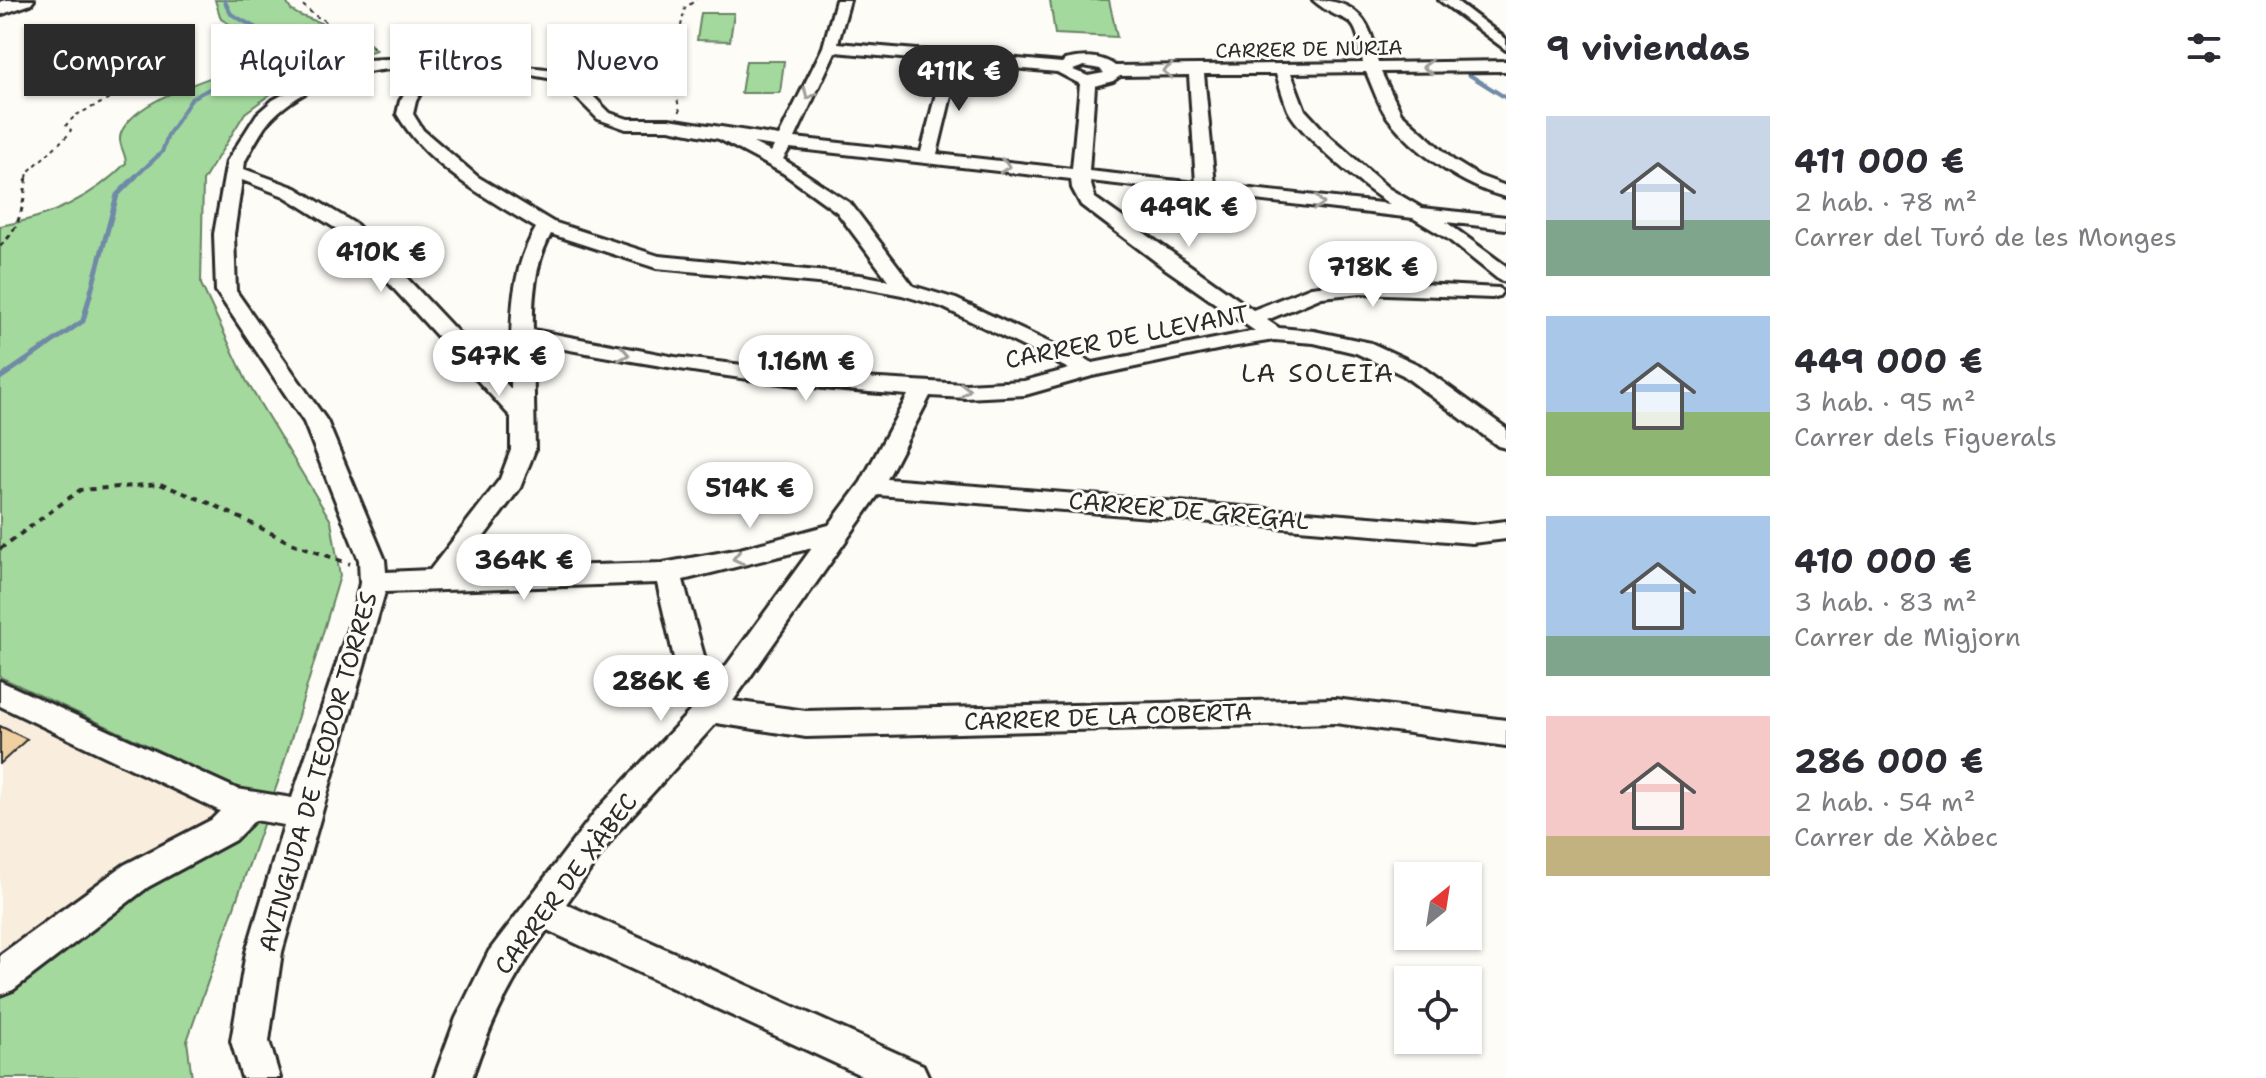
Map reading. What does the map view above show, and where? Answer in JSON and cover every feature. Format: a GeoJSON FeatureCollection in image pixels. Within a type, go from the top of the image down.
{"type":"FeatureCollection","features":[{"type":"Feature","properties":{"kind":"highway"},"geometry":{"type":"LineString","coordinates":[[0,9],[24,0]]}},
{"type":"Feature","properties":{"kind":"street"},"geometry":{"type":"LineString","coordinates":[[774,161],[787,141],[830,47],[843,0]]}},
{"type":"Feature","properties":{"kind":"street"},"geometry":{"type":"LineString","coordinates":[[1320,0],[1353,15],[1366,33],[1371,67],[1394,115],[1460,173],[1506,192]]}},
{"type":"Feature","properties":{"kind":"street"},"geometry":{"type":"LineString","coordinates":[[1446,0],[1506,46]]}},
{"type":"Feature","properties":{"kind":"street"},"geometry":{"type":"LineString","coordinates":[[830,47],[1064,68],[1072,77],[1088,81],[1109,78],[1112,71],[1105,65],[1084,61],[1070,63],[1064,68]]}},
{"type":"Feature","properties":{"kind":"street"},"geometry":{"type":"LineString","coordinates":[[928,157],[952,59]]}},
{"type":"Feature","properties":{"kind":"street","name":"AVINGUDA DE TEODOR TORRES"},"geometry":{"type":"LineString","coordinates":[[261,1078],[250,1041],[262,967],[303,814],[367,614],[373,571],[315,421],[226,291],[224,234],[236,161],[263,118],[299,90],[327,77],[366,65],[390,64]]}},
{"type":"Feature","properties":{"kind":"street","name":"CARRER DE NÚRIA"},"geometry":{"type":"LineString","coordinates":[[1112,71],[1506,66]]}},
{"type":"Feature","properties":{"kind":"street"},"geometry":{"type":"LineString","coordinates":[[1282,69],[1297,111],[1322,139],[1382,192],[1455,235],[1499,284]]}},
{"type":"Feature","properties":{"kind":"street"},"geometry":{"type":"LineString","coordinates":[[531,70],[564,76],[604,116],[626,124],[669,124],[724,135],[1421,216],[1506,223]]}},
{"type":"Feature","properties":{"kind":"street"},"geometry":{"type":"LineString","coordinates":[[1196,70],[1206,189]]}},
{"type":"Feature","properties":{"kind":"street"},"geometry":{"type":"LineString","coordinates":[[1088,81],[1080,174],[1081,188],[1088,201],[1170,263],[1274,334]]}},
{"type":"Feature","properties":{"kind":"street"},"geometry":{"type":"LineString","coordinates":[[411,96],[405,114],[416,133],[472,181],[546,226],[656,262],[860,281],[906,290],[949,303],[1090,370]]}},
{"type":"Feature","properties":{"kind":"street"},"geometry":{"type":"LineString","coordinates":[[724,135],[774,161],[844,208],[906,290]]}},
{"type":"Feature","properties":{"kind":"street"},"geometry":{"type":"LineString","coordinates":[[236,172],[290,192],[350,229],[523,416]]}},
{"type":"Feature","properties":{"kind":"street"},"geometry":{"type":"LineString","coordinates":[[439,577],[511,482],[523,450],[522,302],[533,249],[546,226]]}},
{"type":"Feature","properties":{"kind":"street"},"geometry":{"type":"LineString","coordinates":[[1253,318],[1318,291],[1499,284]]}},
{"type":"Feature","properties":{"kind":"street","name":"CARRER DE LLEVANT"},"geometry":{"type":"LineString","coordinates":[[520,334],[675,364],[922,390],[1025,388],[1090,370],[1274,334],[1314,337],[1363,348],[1411,370],[1506,440]]}},
{"type":"Feature","properties":{"kind":"street","name":"CARRER DE XÀBEC"},"geometry":{"type":"LineString","coordinates":[[453,1078],[469,1031],[502,963],[606,822],[710,710],[871,486],[922,390]]}},
{"type":"Feature","properties":{"kind":"street","name":"CARRER DE GREGAL"},"geometry":{"type":"LineString","coordinates":[[871,486],[1472,534],[1506,530]]}},
{"type":"Feature","properties":{"kind":"street"},"geometry":{"type":"LineString","coordinates":[[373,571],[439,577],[637,575],[737,559],[841,531]]}},
{"type":"Feature","properties":{"kind":"street"},"geometry":{"type":"LineString","coordinates":[[668,572],[694,680],[710,710]]}},
{"type":"Feature","properties":{"kind":"street"},"geometry":{"type":"LineString","coordinates":[[0,693],[233,802],[303,814]]}},
{"type":"Feature","properties":{"kind":"street","name":"CARRER DE LA COBERTA"},"geometry":{"type":"LineString","coordinates":[[710,710],[806,724],[1335,711],[1506,733]]}},
{"type":"Feature","properties":{"kind":"street"},"geometry":{"type":"LineString","coordinates":[[0,977],[136,876],[223,830],[248,805]]}},
{"type":"Feature","properties":{"kind":"street"},"geometry":{"type":"LineString","coordinates":[[543,911],[910,1078]]}},
{"type":"Feature","properties":{"kind":"path"},"geometry":{"type":"LineString","coordinates":[[297,0],[321,20],[365,39],[376,50]]}},
{"type":"Feature","properties":{"kind":"path"},"geometry":{"type":"LineString","coordinates":[[669,124],[679,117],[681,105],[671,70],[685,8],[696,0]]}},
{"type":"Feature","properties":{"kind":"path"},"geometry":{"type":"LineString","coordinates":[[0,246],[14,234],[22,214],[28,172],[67,136],[71,130],[66,125],[76,115],[116,96]]}},
{"type":"Feature","properties":{"kind":"path"},"geometry":{"type":"LineString","coordinates":[[0,549],[80,490],[160,484],[212,504],[291,543],[373,571]]}},
{"type":"Feature","properties":{"kind":"shaded area"},"geometry":{"type":"Polygon","coordinates":[[[0,677],[244,790],[217,821],[0,963],[0,677]]]}},
{"type":"Feature","properties":{"kind":"green space"},"geometry":{"type":"Polygon","coordinates":[[[215,0],[285,0],[291,10],[299,15],[324,24],[229,24],[221,19],[215,0]]]}},
{"type":"Feature","properties":{"kind":"green space"},"geometry":{"type":"Polygon","coordinates":[[[1050,0],[1109,0],[1117,37],[1055,34],[1050,0]]]}},
{"type":"Feature","properties":{"kind":"green space"},"geometry":{"type":"Polygon","coordinates":[[[701,13],[734,13],[730,41],[697,40],[701,13]]]}},
{"type":"Feature","properties":{"kind":"green space"},"geometry":{"type":"Polygon","coordinates":[[[746,61],[784,61],[780,93],[741,93],[746,61]]]}},
{"type":"Feature","properties":{"kind":"green space"},"geometry":{"type":"Polygon","coordinates":[[[211,78],[211,96],[268,96],[245,113],[203,181],[201,284],[247,382],[331,521],[340,576],[279,779],[187,1041],[192,1078],[0,1078],[0,963],[217,821],[244,790],[0,677],[0,226],[52,212],[99,186],[126,163],[120,141],[121,133],[130,119],[165,96],[195,96],[195,84],[211,78]]]}},
{"type":"Feature","properties":{"kind":"building"},"geometry":{"type":"Polygon","coordinates":[[[0,726],[27,739],[0,764],[0,726]]]}},
{"type":"Feature","properties":{"kind":"waterway"},"geometry":{"type":"LineString","coordinates":[[134,178],[162,152],[168,135],[192,98],[232,77],[284,62],[276,39],[231,14],[224,0]]}},
{"type":"Feature","properties":{"kind":"waterway"},"geometry":{"type":"LineString","coordinates":[[1468,74],[1506,98]]}},
{"type":"Feature","properties":{"kind":"waterway"},"geometry":{"type":"LineString","coordinates":[[0,378],[83,321],[117,195],[134,178]]}},
{"type":"Feature","properties":{"kind":"district","name":"LA SOLEIA"},"geometry":{"type":"Point","coordinates":[1318,373]}}]}
